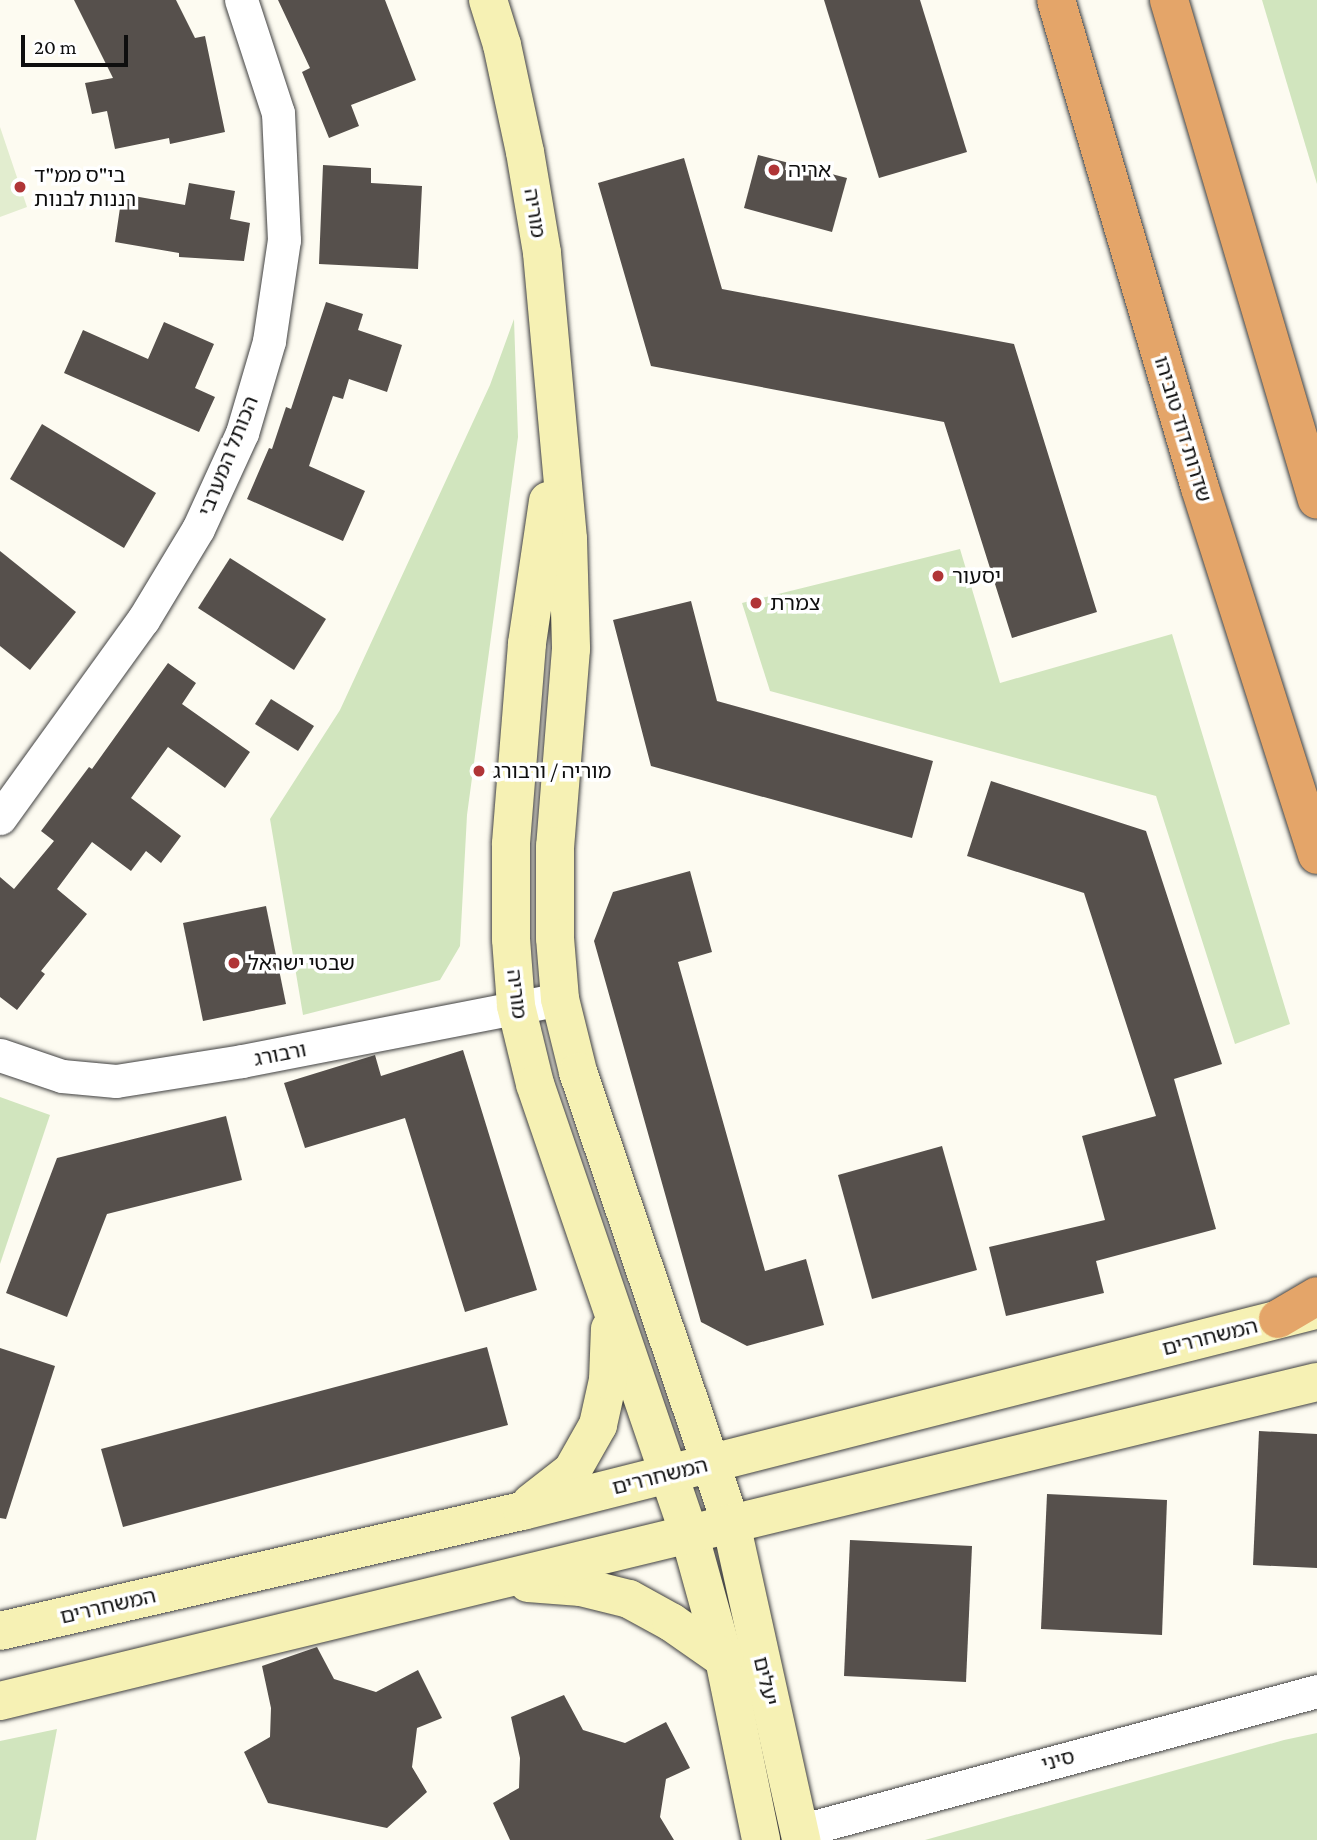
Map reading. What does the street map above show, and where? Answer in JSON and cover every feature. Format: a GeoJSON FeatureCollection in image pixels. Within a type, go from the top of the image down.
{"type":"FeatureCollection","features":[{"type":"Feature","properties":{"kind":"highway","name":"שדרות דוד טוביהו"},"geometry":{"type":"LineString","coordinates":[[1056,0],[1196,475],[1317,855]]}},
{"type":"Feature","properties":{"kind":"highway"},"geometry":{"type":"LineString","coordinates":[[1169,0],[1317,500]]}},
{"type":"Feature","properties":{"kind":"highway"},"geometry":{"type":"LineString","coordinates":[[1278,1319],[1317,1296]]}},
{"type":"Feature","properties":{"kind":"street","name":"הכותל המערבי"},"geometry":{"type":"LineString","coordinates":[[0,818],[143,620],[198,529],[242,433],[269,341],[284,240],[278,113],[241,0]]}},
{"type":"Feature","properties":{"kind":"street","name":"מוריה"},"geometry":{"type":"LineString","coordinates":[[488,0],[502,45],[517,112],[542,253],[568,539],[571,649],[555,846],[555,938],[560,999],[578,1072],[731,1523]]}},
{"type":"Feature","properties":{"kind":"street","name":"מוריה"},"geometry":{"type":"LineString","coordinates":[[556,429],[527,644],[511,844],[511,939],[516,1006],[535,1084],[667,1474],[690,1533]]}},
{"type":"Feature","properties":{"kind":"street","name":"ורבורג"},"geometry":{"type":"LineString","coordinates":[[0,1055],[62,1076],[116,1081],[242,1061],[560,999]]}},
{"type":"Feature","properties":{"kind":"street"},"geometry":{"type":"LineString","coordinates":[[522,1511],[572,1471],[598,1425],[608,1380],[610,1306]]}},
{"type":"Feature","properties":{"kind":"street","name":"המשחררים"},"geometry":{"type":"LineString","coordinates":[[0,1631],[522,1511],[1317,1309]]}},
{"type":"Feature","properties":{"kind":"street"},"geometry":{"type":"LineString","coordinates":[[0,1701],[1317,1382]]}},
{"type":"Feature","properties":{"kind":"street","name":"יעלים"},"geometry":{"type":"LineString","coordinates":[[731,1523],[800,1835]]}},
{"type":"Feature","properties":{"kind":"street","name":"יעלים"},"geometry":{"type":"LineString","coordinates":[[690,1533],[724,1659],[761,1840]]}},
{"type":"Feature","properties":{"kind":"street"},"geometry":{"type":"LineString","coordinates":[[494,1580],[581,1587],[629,1599],[671,1622],[724,1659]]}},
{"type":"Feature","properties":{"kind":"street","name":"סיני"},"geometry":{"type":"LineString","coordinates":[[800,1835],[1317,1691]]}},
{"type":"Feature","properties":{"kind":"green space"},"geometry":{"type":"Polygon","coordinates":[[[1262,0],[1317,0],[1317,184],[1262,0]]]}},
{"type":"Feature","properties":{"kind":"green space"},"geometry":{"type":"Polygon","coordinates":[[[0,127],[27,207],[0,217],[0,127]]]}},
{"type":"Feature","properties":{"kind":"green space"},"geometry":{"type":"Polygon","coordinates":[[[514,319],[518,437],[467,815],[460,946],[440,980],[303,1015],[270,819],[340,710],[490,385],[514,319]]]}},
{"type":"Feature","properties":{"kind":"green space"},"geometry":{"type":"Polygon","coordinates":[[[960,549],[1000,683],[1172,634],[1290,1024],[1235,1044],[1156,796],[770,691],[742,603],[960,549]]]}},
{"type":"Feature","properties":{"kind":"green space"},"geometry":{"type":"Polygon","coordinates":[[[0,1097],[50,1115],[0,1264],[0,1097]]]}},
{"type":"Feature","properties":{"kind":"green space"},"geometry":{"type":"Polygon","coordinates":[[[57,1729],[36,1840],[0,1840],[0,1741],[57,1729]]]}},
{"type":"Feature","properties":{"kind":"green space"},"geometry":{"type":"Polygon","coordinates":[[[1317,1733],[1317,1840],[925,1840],[1284,1740],[1317,1733]]]}},
{"type":"Feature","properties":{"kind":"building"},"geometry":{"type":"Polygon","coordinates":[[[74,0],[176,0],[195,38],[205,36],[225,132],[170,144],[169,138],[115,149],[107,111],[92,114],[85,83],[113,78],[74,0]]]}},
{"type":"Feature","properties":{"kind":"building"},"geometry":{"type":"Polygon","coordinates":[[[278,0],[385,0],[416,80],[351,105],[359,126],[329,138],[302,72],[310,68],[278,0]]]}},
{"type":"Feature","properties":{"kind":"building"},"geometry":{"type":"Polygon","coordinates":[[[824,0],[920,0],[967,152],[879,178],[824,0]]]}},
{"type":"Feature","properties":{"kind":"building"},"geometry":{"type":"Polygon","coordinates":[[[758,155],[847,178],[832,232],[744,208],[758,155]]]}},
{"type":"Feature","properties":{"kind":"building"},"geometry":{"type":"Polygon","coordinates":[[[684,158],[722,289],[1014,344],[1097,612],[1012,638],[944,422],[651,366],[598,183],[684,158]]]}},
{"type":"Feature","properties":{"kind":"building"},"geometry":{"type":"Polygon","coordinates":[[[323,165],[371,168],[371,183],[422,186],[418,269],[319,264],[323,165]]]}},
{"type":"Feature","properties":{"kind":"building"},"geometry":{"type":"Polygon","coordinates":[[[189,183],[235,191],[230,219],[250,223],[244,261],[179,257],[179,253],[115,242],[122,194],[185,205],[189,183]]]}},
{"type":"Feature","properties":{"kind":"building"},"geometry":{"type":"Polygon","coordinates":[[[326,302],[363,314],[358,330],[402,345],[387,392],[349,379],[343,399],[333,396],[309,466],[365,491],[343,541],[247,499],[269,448],[272,449],[286,407],[291,409],[326,302]]]}},
{"type":"Feature","properties":{"kind":"building"},"geometry":{"type":"Polygon","coordinates":[[[164,322],[214,344],[195,388],[215,397],[199,432],[64,373],[83,330],[148,359],[164,322]]]}},
{"type":"Feature","properties":{"kind":"building"},"geometry":{"type":"Polygon","coordinates":[[[42,424],[156,493],[124,548],[10,479],[42,424]]]}},
{"type":"Feature","properties":{"kind":"building"},"geometry":{"type":"Polygon","coordinates":[[[0,551],[76,612],[30,670],[0,646],[0,551]]]}},
{"type":"Feature","properties":{"kind":"building"},"geometry":{"type":"Polygon","coordinates":[[[230,558],[326,619],[294,670],[198,608],[230,558]]]}},
{"type":"Feature","properties":{"kind":"building"},"geometry":{"type":"Polygon","coordinates":[[[691,601],[717,701],[933,761],[912,838],[651,766],[613,620],[691,601]]]}},
{"type":"Feature","properties":{"kind":"building"},"geometry":{"type":"Polygon","coordinates":[[[168,663],[196,683],[182,704],[250,752],[225,788],[168,747],[131,798],[181,836],[161,863],[146,851],[131,871],[92,842],[57,889],[87,914],[41,971],[45,974],[17,1010],[0,997],[0,877],[14,889],[54,841],[41,831],[89,767],[92,769],[168,663]]]}},
{"type":"Feature","properties":{"kind":"building"},"geometry":{"type":"Polygon","coordinates":[[[271,699],[314,726],[298,751],[255,724],[271,699]]]}},
{"type":"Feature","properties":{"kind":"building"},"geometry":{"type":"Polygon","coordinates":[[[991,781],[1146,831],[1222,1064],[1174,1079],[1216,1229],[1096,1261],[1104,1293],[1006,1316],[989,1247],[1105,1220],[1082,1136],[1156,1116],[1084,893],[967,856],[991,781]]]}},
{"type":"Feature","properties":{"kind":"building"},"geometry":{"type":"Polygon","coordinates":[[[690,871],[712,952],[678,962],[765,1271],[806,1259],[824,1325],[747,1346],[701,1322],[594,941],[613,892],[690,871]]]}},
{"type":"Feature","properties":{"kind":"building","name":"שבטי ישראל"},"geometry":{"type":"Polygon","coordinates":[[[266,906],[286,1004],[203,1021],[183,923],[266,906]]]}},
{"type":"Feature","properties":{"kind":"building"},"geometry":{"type":"Polygon","coordinates":[[[463,1050],[537,1290],[465,1312],[405,1118],[305,1148],[284,1083],[375,1055],[381,1076],[463,1050]]]}},
{"type":"Feature","properties":{"kind":"building"},"geometry":{"type":"Polygon","coordinates":[[[226,1116],[242,1180],[107,1214],[67,1317],[6,1293],[57,1158],[226,1116]]]}},
{"type":"Feature","properties":{"kind":"building"},"geometry":{"type":"Polygon","coordinates":[[[942,1146],[977,1270],[872,1299],[838,1175],[942,1146]]]}},
{"type":"Feature","properties":{"kind":"building"},"geometry":{"type":"Polygon","coordinates":[[[487,1347],[508,1425],[123,1527],[101,1449],[487,1347]]]}},
{"type":"Feature","properties":{"kind":"building"},"geometry":{"type":"Polygon","coordinates":[[[0,1348],[55,1366],[6,1519],[0,1518],[0,1348]]]}},
{"type":"Feature","properties":{"kind":"building"},"geometry":{"type":"Polygon","coordinates":[[[1259,1431],[1317,1434],[1317,1568],[1253,1565],[1259,1431]]]}},
{"type":"Feature","properties":{"kind":"building"},"geometry":{"type":"Polygon","coordinates":[[[1047,1494],[1167,1500],[1162,1635],[1041,1629],[1047,1494]]]}},
{"type":"Feature","properties":{"kind":"building"},"geometry":{"type":"Polygon","coordinates":[[[850,1540],[972,1546],[966,1682],[844,1676],[850,1540]]]}},
{"type":"Feature","properties":{"kind":"building"},"geometry":{"type":"Polygon","coordinates":[[[317,1647],[334,1679],[376,1692],[418,1670],[442,1718],[417,1728],[412,1767],[427,1792],[387,1828],[268,1803],[244,1752],[270,1737],[271,1708],[262,1666],[317,1647]]]}},
{"type":"Feature","properties":{"kind":"building"},"geometry":{"type":"Polygon","coordinates":[[[564,1695],[583,1730],[625,1743],[666,1722],[690,1768],[666,1779],[660,1817],[674,1840],[510,1840],[493,1803],[519,1788],[520,1758],[511,1717],[564,1695]]]}},
{"type":"Feature","properties":{"kind":"place","name":"אריה"},"geometry":{"type":"Point","coordinates":[774,170]}},
{"type":"Feature","properties":{"kind":"place","name":"בי\"ס ממ\"ד רננות לבנות"},"geometry":{"type":"Point","coordinates":[20,187]}},
{"type":"Feature","properties":{"kind":"place","name":"יסעור"},"geometry":{"type":"Point","coordinates":[938,576]}},
{"type":"Feature","properties":{"kind":"place","name":"צמרת"},"geometry":{"type":"Point","coordinates":[756,603]}},
{"type":"Feature","properties":{"kind":"place","name":"מוריה / ורבורג"},"geometry":{"type":"Point","coordinates":[479,771]}},
{"type":"Feature","properties":{"kind":"place","name":"שבטי ישראל"},"geometry":{"type":"Point","coordinates":[234,963]}}]}
